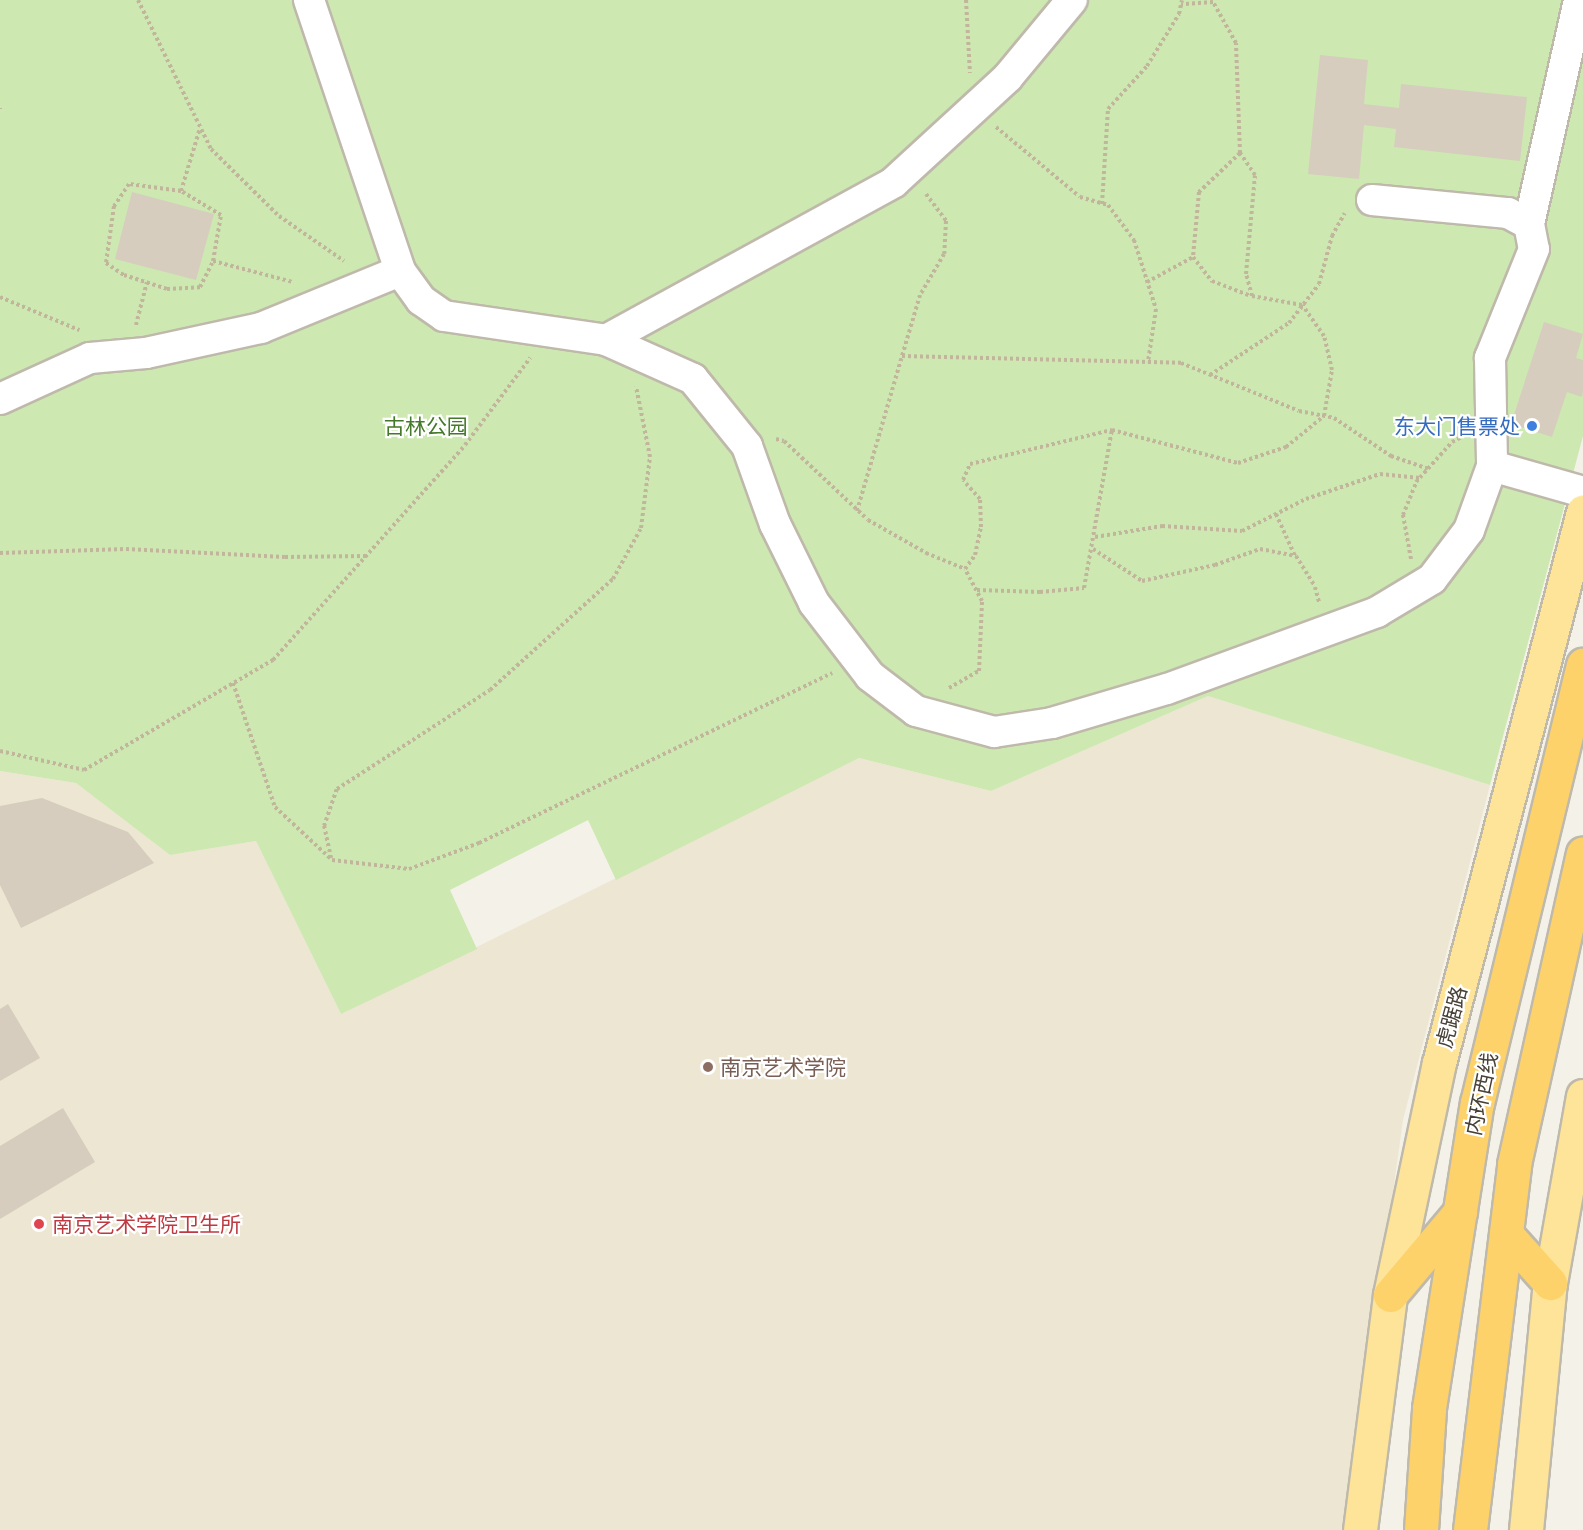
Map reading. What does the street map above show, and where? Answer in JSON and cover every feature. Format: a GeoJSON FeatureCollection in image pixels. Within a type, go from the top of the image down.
{"type":"FeatureCollection","features":[{"type":"Feature","properties":{"kind":"highway","name":"内环西线"},"geometry":{"type":"LineString","coordinates":[[1420,1530],[1429,1408],[1477,1103],[1583,665]]}},
{"type":"Feature","properties":{"kind":"highway"},"geometry":{"type":"LineString","coordinates":[[1470,1530],[1514,1164],[1583,854]]}},
{"type":"Feature","properties":{"kind":"highway"},"geometry":{"type":"LineString","coordinates":[[1390,1295],[1460,1212]]}},
{"type":"Feature","properties":{"kind":"highway"},"geometry":{"type":"LineString","coordinates":[[1506,1234],[1550,1283]]}},
{"type":"Feature","properties":{"kind":"main road","name":"虎踞路"},"geometry":{"type":"LineString","coordinates":[[1360,1530],[1390,1295],[1439,1063],[1583,512]]}},
{"type":"Feature","properties":{"kind":"main road"},"geometry":{"type":"LineString","coordinates":[[1526,1530],[1550,1283],[1583,1096]]}},
{"type":"Feature","properties":{"kind":"lane"},"geometry":{"type":"LineString","coordinates":[[309,0],[388,276],[444,316],[617,345],[693,380],[747,446],[775,524],[814,603],[870,676],[916,711],[994,732],[1052,723],[1157,692],[1328,633],[1377,612],[1432,579],[1469,530],[1492,466],[1490,358],[1534,249],[1529,224],[1579,0]]}},
{"type":"Feature","properties":{"kind":"lane"},"geometry":{"type":"LineString","coordinates":[[617,345],[894,182],[1008,76],[1072,0]]}},
{"type":"Feature","properties":{"kind":"lane"},"geometry":{"type":"LineString","coordinates":[[1372,200],[1508,213],[1529,224]]}},
{"type":"Feature","properties":{"kind":"lane"},"geometry":{"type":"LineString","coordinates":[[0,399],[90,358],[129,355],[261,328],[388,276]]}},
{"type":"Feature","properties":{"kind":"lane"},"geometry":{"type":"LineString","coordinates":[[1492,466],[1583,492]]}},
{"type":"Feature","properties":{"kind":"path"},"geometry":{"type":"LineString","coordinates":[[138,0],[211,149],[279,216],[388,276]]}},
{"type":"Feature","properties":{"kind":"path"},"geometry":{"type":"LineString","coordinates":[[966,0],[974,108],[1080,197],[1108,205],[1134,240],[1156,309],[1148,362]]}},
{"type":"Feature","properties":{"kind":"path"},"geometry":{"type":"LineString","coordinates":[[1102,204],[1108,110],[1147,66],[1182,2],[1213,2],[1236,43],[1240,153],[1255,175],[1246,274],[1251,296]]}},
{"type":"Feature","properties":{"kind":"path"},"geometry":{"type":"LineString","coordinates":[[181,191],[200,128]]}},
{"type":"Feature","properties":{"kind":"path"},"geometry":{"type":"LineString","coordinates":[[965,569],[975,555],[981,527],[980,499],[963,480],[970,464],[1112,430],[1238,463],[1286,447],[1324,416],[1332,369],[1324,336],[1302,305],[1251,296],[1212,281],[1193,257],[1199,192],[1240,153]]}},
{"type":"Feature","properties":{"kind":"path"},"geometry":{"type":"LineString","coordinates":[[857,511],[920,295],[944,254],[946,220],[908,170]]}},
{"type":"Feature","properties":{"kind":"path"},"geometry":{"type":"LineString","coordinates":[[129,184],[181,191],[221,215],[213,261],[200,287],[167,289],[124,275],[106,263],[114,206],[129,184]]}},
{"type":"Feature","properties":{"kind":"path"},"geometry":{"type":"LineString","coordinates":[[1210,375],[1289,323],[1319,284],[1332,237],[1347,211],[1372,200]]}},
{"type":"Feature","properties":{"kind":"path"},"geometry":{"type":"LineString","coordinates":[[1147,282],[1193,257]]}},
{"type":"Feature","properties":{"kind":"path"},"geometry":{"type":"LineString","coordinates":[[213,261],[343,294]]}},
{"type":"Feature","properties":{"kind":"path"},"geometry":{"type":"LineString","coordinates":[[129,355],[147,282]]}},
{"type":"Feature","properties":{"kind":"path"},"geometry":{"type":"LineString","coordinates":[[0,297],[89,333]]}},
{"type":"Feature","properties":{"kind":"path"},"geometry":{"type":"LineString","coordinates":[[0,751],[84,770],[273,660],[465,445],[550,332]]}},
{"type":"Feature","properties":{"kind":"path"},"geometry":{"type":"LineString","coordinates":[[332,860],[324,826],[337,789],[490,690],[613,579],[641,528],[650,457],[617,345]]}},
{"type":"Feature","properties":{"kind":"path"},"geometry":{"type":"LineString","coordinates":[[902,356],[1181,363],[1299,411],[1334,418],[1391,456],[1428,469]]}},
{"type":"Feature","properties":{"kind":"path"},"geometry":{"type":"LineString","coordinates":[[1421,586],[1407,549],[1403,515],[1420,478],[1452,442],[1490,423]]}},
{"type":"Feature","properties":{"kind":"path"},"geometry":{"type":"LineString","coordinates":[[732,427],[784,441],[857,511],[926,553],[965,569],[982,601],[979,671],[950,688],[898,697]]}},
{"type":"Feature","properties":{"kind":"path"},"geometry":{"type":"LineString","coordinates":[[977,590],[1040,592],[1084,588],[1093,549],[1112,430]]}},
{"type":"Feature","properties":{"kind":"path"},"geometry":{"type":"LineString","coordinates":[[1095,537],[1162,526],[1242,531],[1306,499],[1380,474],[1420,478]]}},
{"type":"Feature","properties":{"kind":"path"},"geometry":{"type":"LineString","coordinates":[[1276,514],[1296,556],[1315,587],[1328,633]]}},
{"type":"Feature","properties":{"kind":"path"},"geometry":{"type":"LineString","coordinates":[[0,553],[126,549],[285,557],[366,556]]}},
{"type":"Feature","properties":{"kind":"path"},"geometry":{"type":"LineString","coordinates":[[1093,549],[1142,581],[1215,565],[1260,549],[1296,556]]}},
{"type":"Feature","properties":{"kind":"path"},"geometry":{"type":"LineString","coordinates":[[233,683],[275,807],[332,860],[409,869],[479,843],[858,660]]}},
{"type":"Feature","properties":{"kind":"shaded area","name":"南京艺术学院"},"geometry":{"type":"Polygon","coordinates":[[[1208,696],[1490,785],[1403,1120],[1346,1530],[0,1530],[0,771],[76,783],[170,855],[256,841],[341,1014],[859,758],[991,791],[1208,696]]]}},
{"type":"Feature","properties":{"kind":"green space","name":"古林公园"},"geometry":{"type":"Polygon","coordinates":[[[0,0],[1583,0],[1583,436],[1490,785],[1208,696],[991,791],[859,758],[616,880],[588,820],[450,890],[477,949],[341,1014],[256,841],[170,855],[76,783],[0,771],[0,0]]]}},
{"type":"Feature","properties":{"kind":"building"},"geometry":{"type":"Polygon","coordinates":[[[1320,55],[1368,60],[1364,104],[1399,108],[1401,84],[1527,97],[1520,161],[1394,147],[1396,129],[1364,125],[1359,179],[1308,174],[1320,55]]]}},
{"type":"Feature","properties":{"kind":"building"},"geometry":{"type":"Polygon","coordinates":[[[132,192],[214,214],[196,280],[115,259],[132,192]]]}},
{"type":"Feature","properties":{"kind":"building"},"geometry":{"type":"Polygon","coordinates":[[[1544,322],[1583,334],[1576,358],[1583,360],[1582,397],[1567,392],[1552,437],[1511,424],[1544,322]]]}},
{"type":"Feature","properties":{"kind":"building"},"geometry":{"type":"Polygon","coordinates":[[[42,798],[128,832],[154,863],[21,928],[0,885],[0,806],[42,798]]]}},
{"type":"Feature","properties":{"kind":"building"},"geometry":{"type":"Polygon","coordinates":[[[8,1004],[40,1058],[0,1081],[0,1009],[8,1004]]]}},
{"type":"Feature","properties":{"kind":"building"},"geometry":{"type":"Polygon","coordinates":[[[63,1108],[95,1162],[0,1219],[0,1146],[63,1108]]]}},
{"type":"Feature","properties":{"kind":"place","name":"东大门售票处"},"geometry":{"type":"Point","coordinates":[1532,426]}},
{"type":"Feature","properties":{"kind":"place","name":"南京艺术学院"},"geometry":{"type":"Point","coordinates":[708,1067]}},
{"type":"Feature","properties":{"kind":"place","name":"南京艺术学院卫生所"},"geometry":{"type":"Point","coordinates":[39,1224]}}]}
